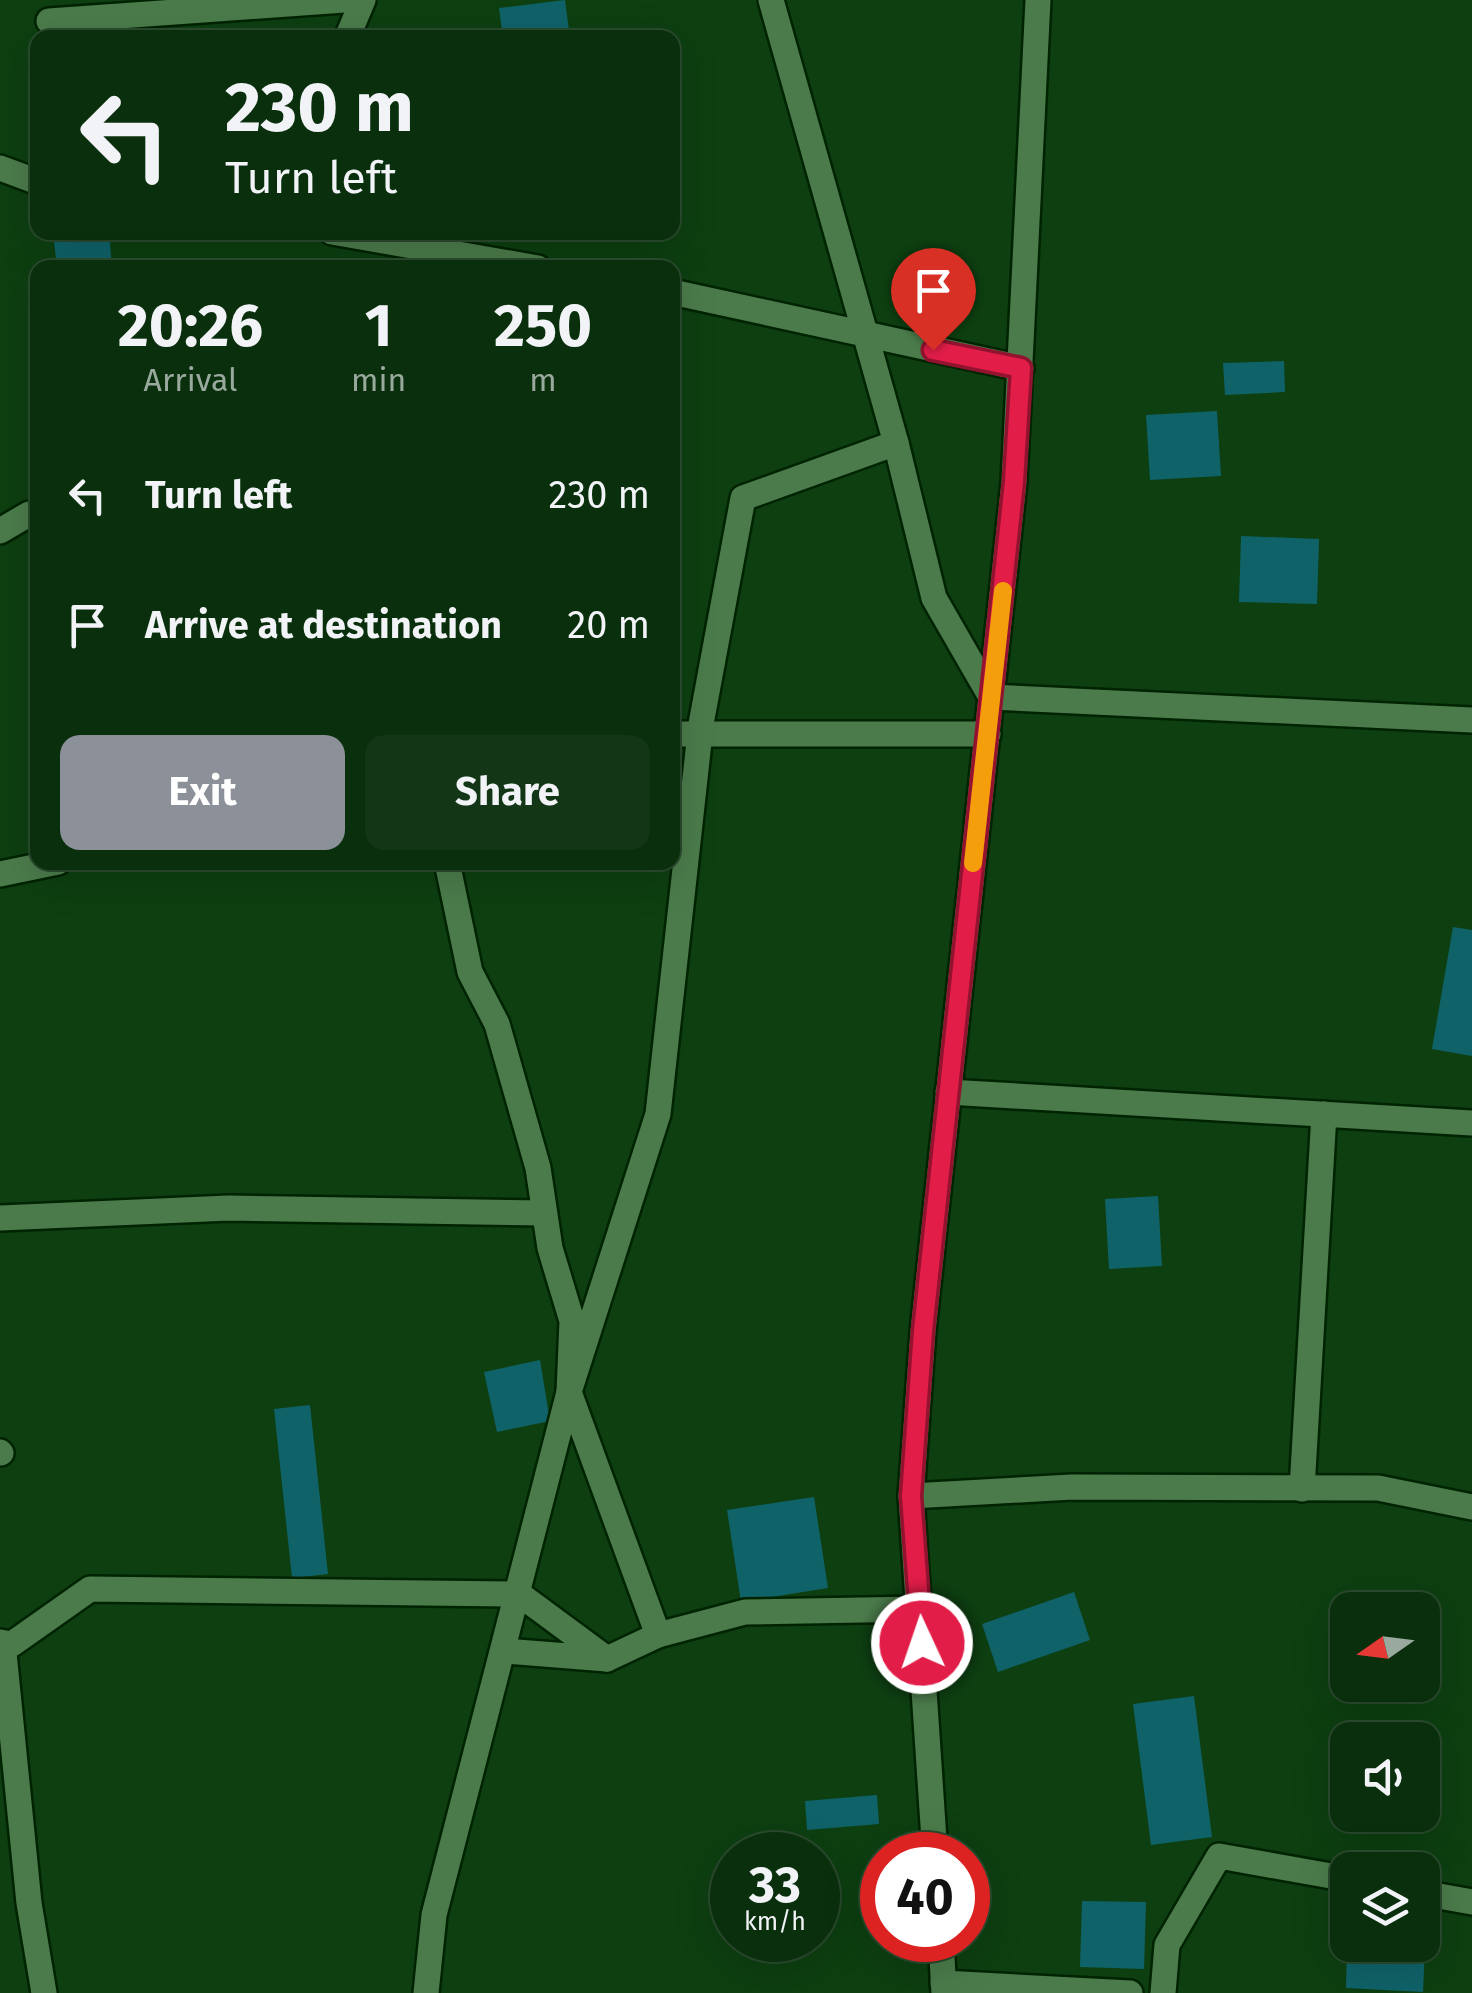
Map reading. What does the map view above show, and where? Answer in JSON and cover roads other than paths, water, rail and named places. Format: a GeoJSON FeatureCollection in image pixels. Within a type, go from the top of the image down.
{"type":"FeatureCollection","features":[{"type":"Feature","properties":{"kind":"street"},"geometry":{"type":"LineString","coordinates":[[49,20],[344,0]]}},
{"type":"Feature","properties":{"kind":"street"},"geometry":{"type":"LineString","coordinates":[[350,30],[363,0]]}},
{"type":"Feature","properties":{"kind":"street"},"geometry":{"type":"LineString","coordinates":[[771,0],[896,442],[934,598],[991,697]]}},
{"type":"Feature","properties":{"kind":"street"},"geometry":{"type":"LineString","coordinates":[[934,1832],[911,1496],[923,1331],[1014,482],[1038,0]]}},
{"type":"Feature","properties":{"kind":"street"},"geometry":{"type":"LineString","coordinates":[[0,168],[30,179]]}},
{"type":"Feature","properties":{"kind":"street"},"geometry":{"type":"LineString","coordinates":[[378,240],[492,260]]}},
{"type":"Feature","properties":{"kind":"street"},"geometry":{"type":"LineString","coordinates":[[680,294],[1021,368]]}},
{"type":"Feature","properties":{"kind":"street"},"geometry":{"type":"LineString","coordinates":[[426,1993],[434,1915],[569,1392],[658,1114],[700,733],[743,498],[896,442]]}},
{"type":"Feature","properties":{"kind":"street"},"geometry":{"type":"LineString","coordinates":[[0,531],[28,514]]}},
{"type":"Feature","properties":{"kind":"street"},"geometry":{"type":"LineString","coordinates":[[991,697],[1472,720]]}},
{"type":"Feature","properties":{"kind":"street"},"geometry":{"type":"LineString","coordinates":[[680,734],[988,734]]}},
{"type":"Feature","properties":{"kind":"street"},"geometry":{"type":"LineString","coordinates":[[0,874],[30,868]]}},
{"type":"Feature","properties":{"kind":"street"},"geometry":{"type":"LineString","coordinates":[[449,870],[470,972],[484,993],[509,1058],[538,1168],[544,1213],[572,1322],[569,1392],[658,1635]]}},
{"type":"Feature","properties":{"kind":"street"},"geometry":{"type":"LineString","coordinates":[[948,1092],[1472,1123]]}},
{"type":"Feature","properties":{"kind":"street"},"geometry":{"type":"LineString","coordinates":[[1302,1489],[1324,1114]]}},
{"type":"Feature","properties":{"kind":"street"},"geometry":{"type":"LineString","coordinates":[[0,1218],[228,1208],[544,1213]]}},
{"type":"Feature","properties":{"kind":"street"},"geometry":{"type":"LineString","coordinates":[[911,1496],[1072,1487],[1378,1488],[1472,1507]]}},
{"type":"Feature","properties":{"kind":"street"},"geometry":{"type":"LineString","coordinates":[[44,1993],[22,1836],[2,1642],[12,1644],[90,1590],[518,1594],[607,1659]]}},
{"type":"Feature","properties":{"kind":"street"},"geometry":{"type":"LineString","coordinates":[[504,1651],[607,1659],[658,1635],[745,1612],[920,1609]]}},
{"type":"Feature","properties":{"kind":"street"},"geometry":{"type":"LineString","coordinates":[[0,1819],[22,1836]]}},
{"type":"Feature","properties":{"kind":"street"},"geometry":{"type":"LineString","coordinates":[[1163,1993],[1167,1945],[1219,1856],[1330,1876]]}},
{"type":"Feature","properties":{"kind":"street"},"geometry":{"type":"LineString","coordinates":[[1440,1896],[1472,1902]]}},
{"type":"Feature","properties":{"kind":"street"},"geometry":{"type":"LineString","coordinates":[[942,1962],[944,1988],[1130,1993]]}}]}
